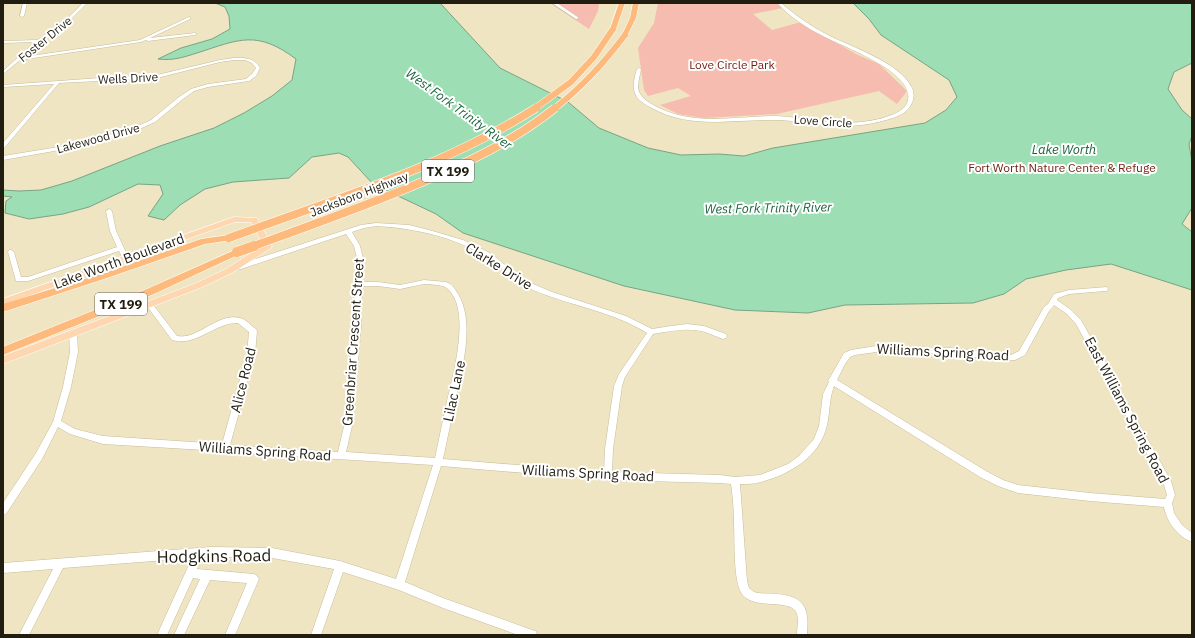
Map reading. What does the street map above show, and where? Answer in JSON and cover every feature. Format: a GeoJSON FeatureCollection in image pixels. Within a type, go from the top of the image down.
{"type":"FeatureCollection","features":[{"type":"Feature","properties":{"kind":"highway","name":"Jacksboro Highway"},"geometry":{"type":"LineString","coordinates":[[3,308],[107,275],[204,241],[229,238],[431,163],[471,146],[502,130],[564,87],[594,58],[613,29],[622,3]]}},
{"type":"Feature","properties":{"kind":"highway","name":"Jacksboro Highway"},"geometry":{"type":"LineString","coordinates":[[3,351],[98,314],[209,266],[237,252],[321,222],[434,178],[494,148],[543,118],[570,97],[599,70],[625,35],[636,3]]}},
{"type":"Feature","properties":{"kind":"highway","name":"TX 199"},"geometry":{"type":"LineString","coordinates":[[632,18],[642,7]]}},
{"type":"Feature","properties":{"kind":"main road","name":"Lake Worth Boulevard"},"geometry":{"type":"LineString","coordinates":[[3,302],[234,219],[254,220],[268,246]]}},
{"type":"Feature","properties":{"kind":"main road","name":"TX 199"},"geometry":{"type":"LineString","coordinates":[[3,360],[197,286],[228,271],[268,246]]}},
{"type":"Feature","properties":{"kind":"street"},"geometry":{"type":"LineString","coordinates":[[22,16],[26,3]]}},
{"type":"Feature","properties":{"kind":"street","name":"Foster Drive"},"geometry":{"type":"LineString","coordinates":[[3,73],[40,41],[64,24],[85,3]]}},
{"type":"Feature","properties":{"kind":"street"},"geometry":{"type":"LineString","coordinates":[[554,3],[577,18]]}},
{"type":"Feature","properties":{"kind":"street","name":"Love Circle"},"geometry":{"type":"LineString","coordinates":[[639,69],[637,93],[645,102],[669,115],[690,120],[708,121],[779,118],[831,124],[856,124],[895,116],[903,112],[911,100],[908,85],[903,78],[874,59],[824,36],[779,3]]}},
{"type":"Feature","properties":{"kind":"street"},"geometry":{"type":"LineString","coordinates":[[141,41],[189,18]]}},
{"type":"Feature","properties":{"kind":"street"},"geometry":{"type":"LineString","coordinates":[[19,59],[195,34]]}},
{"type":"Feature","properties":{"kind":"street"},"geometry":{"type":"LineString","coordinates":[[3,42],[40,41]]}},
{"type":"Feature","properties":{"kind":"street","name":"Wells Drive"},"geometry":{"type":"LineString","coordinates":[[3,86],[102,79],[145,79],[174,74],[214,62],[250,60]]}},
{"type":"Feature","properties":{"kind":"street","name":"Lakewood Drive"},"geometry":{"type":"LineString","coordinates":[[3,158],[83,144],[146,125],[154,121],[168,107],[192,91],[251,78],[258,68],[256,63],[250,60]]}},
{"type":"Feature","properties":{"kind":"street"},"geometry":{"type":"LineString","coordinates":[[3,66],[12,66]]}},
{"type":"Feature","properties":{"kind":"street"},"geometry":{"type":"LineString","coordinates":[[3,146],[58,82]]}},
{"type":"Feature","properties":{"kind":"street"},"geometry":{"type":"LineString","coordinates":[[108,211],[113,231],[126,259]]}},
{"type":"Feature","properties":{"kind":"street","name":"Clarke Drive"},"geometry":{"type":"LineString","coordinates":[[228,271],[287,250],[368,225],[395,226],[459,241],[484,252],[521,281],[534,288],[615,314],[651,332]]}},
{"type":"Feature","properties":{"kind":"street","name":"Greenbriar Crescent Street"},"geometry":{"type":"LineString","coordinates":[[341,456],[349,422],[357,326],[359,254],[355,242],[348,231]]}},
{"type":"Feature","properties":{"kind":"street"},"geometry":{"type":"LineString","coordinates":[[268,246],[275,252],[287,250]]}},
{"type":"Feature","properties":{"kind":"street"},"geometry":{"type":"LineString","coordinates":[[11,252],[16,276],[18,278],[28,279],[120,248]]}},
{"type":"Feature","properties":{"kind":"street","name":"Lilac Lane"},"geometry":{"type":"LineString","coordinates":[[358,284],[378,284],[400,287],[424,282],[446,284],[455,294],[462,316],[463,337],[451,406],[438,463],[400,585]]}},
{"type":"Feature","properties":{"kind":"street","name":"Williams Spring Road"},"geometry":{"type":"LineString","coordinates":[[57,422],[73,432],[103,440],[468,464],[608,476],[720,478],[734,481],[760,479],[791,467],[802,459],[817,442],[823,426],[827,394],[832,381],[847,355],[870,349],[950,351],[1012,358],[1022,353],[1046,309],[1054,301],[1056,296],[1069,292],[1105,289]]}},
{"type":"Feature","properties":{"kind":"street","name":"East Williams Spring Road"},"geometry":{"type":"LineString","coordinates":[[832,381],[983,474],[1001,483],[1018,489],[1090,497],[1168,502],[1170,496],[1168,484],[1079,322],[1054,301]]}},
{"type":"Feature","properties":{"kind":"street","name":"Alice Road"},"geometry":{"type":"LineString","coordinates":[[149,304],[174,338],[178,340],[193,337],[207,328],[223,321],[240,320],[251,328],[254,336],[251,354],[225,449]]}},
{"type":"Feature","properties":{"kind":"street"},"geometry":{"type":"LineString","coordinates":[[608,476],[609,449],[618,386],[622,376],[651,332],[687,326],[706,328],[723,336]]}},
{"type":"Feature","properties":{"kind":"street"},"geometry":{"type":"LineString","coordinates":[[3,511],[39,456],[57,422],[67,386],[71,359],[74,352],[73,333]]}},
{"type":"Feature","properties":{"kind":"street"},"geometry":{"type":"LineString","coordinates":[[734,481],[738,516],[738,548],[743,584],[746,591],[750,596],[757,598],[790,601],[797,604],[801,610],[802,635]]}},
{"type":"Feature","properties":{"kind":"street"},"geometry":{"type":"LineString","coordinates":[[1168,502],[1168,512],[1185,534],[1192,538]]}},
{"type":"Feature","properties":{"kind":"street"},"geometry":{"type":"LineString","coordinates":[[162,635],[199,553]]}},
{"type":"Feature","properties":{"kind":"street","name":"Hodgkins Road"},"geometry":{"type":"LineString","coordinates":[[3,568],[199,553],[272,553],[340,566],[400,585],[443,604],[532,635]]}},
{"type":"Feature","properties":{"kind":"street"},"geometry":{"type":"LineString","coordinates":[[24,635],[60,564]]}},
{"type":"Feature","properties":{"kind":"street"},"geometry":{"type":"LineString","coordinates":[[316,635],[340,566]]}},
{"type":"Feature","properties":{"kind":"street"},"geometry":{"type":"LineString","coordinates":[[190,573],[254,579],[230,635]]}},
{"type":"Feature","properties":{"kind":"street"},"geometry":{"type":"LineString","coordinates":[[179,635],[207,575]]}},
{"type":"Feature","properties":{"kind":"green space"},"geometry":{"type":"Polygon","coordinates":[[[550,3],[599,3],[598,11],[589,29],[550,3]]]}},
{"type":"Feature","properties":{"kind":"green space","name":"Love Circle Park"},"geometry":{"type":"Polygon","coordinates":[[[658,3],[777,3],[783,8],[753,14],[772,30],[801,22],[856,54],[879,64],[907,91],[897,104],[879,91],[777,114],[703,118],[678,114],[660,105],[691,96],[678,88],[648,96],[644,90],[638,48],[654,23],[658,3]]]}},
{"type":"Feature","properties":{"kind":"water","name":"Lake Worth"},"geometry":{"type":"Polygon","coordinates":[[[215,3],[440,3],[500,68],[568,102],[599,128],[648,148],[681,155],[719,154],[744,156],[773,148],[925,123],[946,110],[957,97],[949,80],[881,35],[869,19],[853,3],[1192,3],[1192,63],[1174,72],[1168,89],[1182,110],[1192,119],[1192,136],[1189,144],[1192,162],[1192,208],[1182,224],[1192,232],[1192,290],[1111,264],[1066,270],[1026,279],[1004,294],[973,303],[845,305],[808,313],[735,310],[624,286],[463,233],[436,214],[373,184],[348,157],[339,153],[312,157],[289,178],[233,182],[205,189],[180,205],[164,220],[148,216],[163,194],[160,185],[138,184],[89,207],[63,214],[29,219],[5,213],[6,201],[12,197],[3,196],[3,190],[41,190],[72,181],[160,146],[214,128],[244,113],[272,96],[292,80],[296,59],[270,44],[259,41],[237,41],[178,58],[158,59],[181,48],[212,39],[230,29],[229,16],[225,7],[215,3]]]}},
{"type":"Feature","properties":{"kind":"water label","name":"West Fork Trinity River"},"geometry":{"type":"Point","coordinates":[459,109]}},
{"type":"Feature","properties":{"kind":"water label","name":"West Fork Trinity River"},"geometry":{"type":"Point","coordinates":[768,208]}},
{"type":"Feature","properties":{"kind":"park label","name":"Fort Worth Nature Center & Refuge"},"geometry":{"type":"Point","coordinates":[1062,167]}}]}
